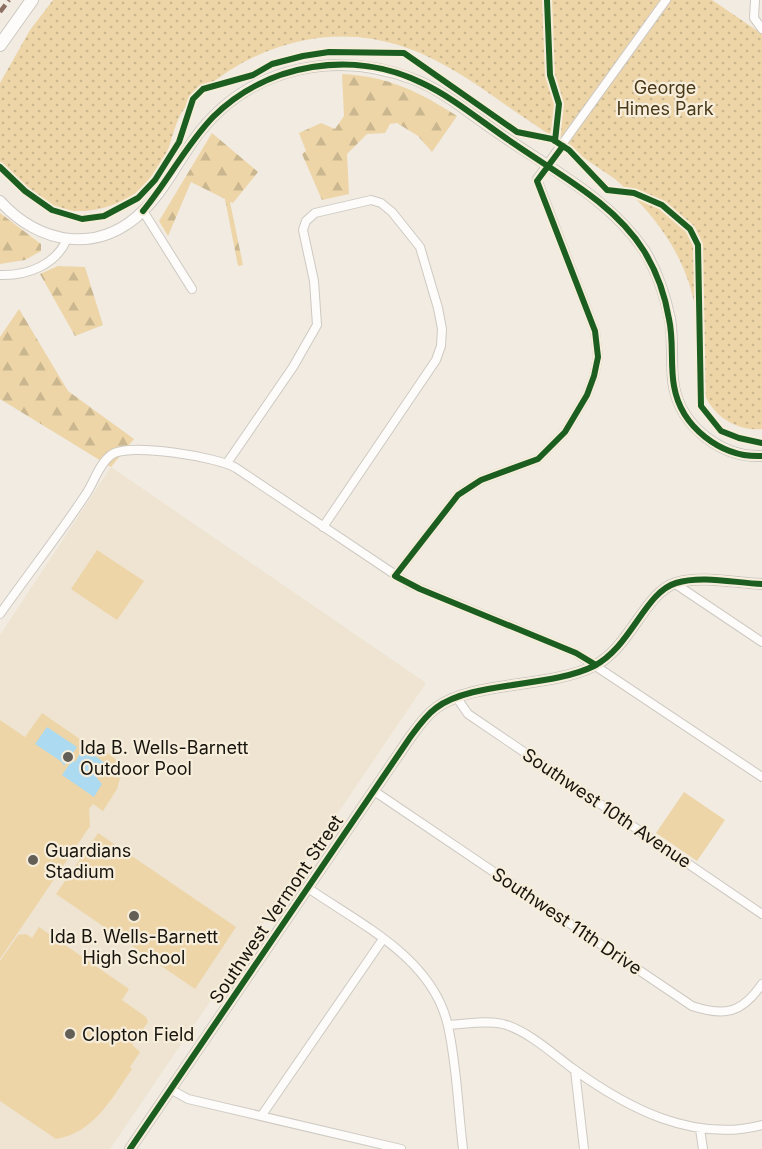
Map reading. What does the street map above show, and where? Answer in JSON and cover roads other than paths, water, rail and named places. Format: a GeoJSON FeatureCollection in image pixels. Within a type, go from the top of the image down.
{"type":"FeatureCollection","features":[{"type":"Feature","properties":{"kind":"main road"},"geometry":{"type":"LineString","coordinates":[[0,45],[32,0]]}},
{"type":"Feature","properties":{"kind":"main road"},"geometry":{"type":"LineString","coordinates":[[0,201],[27,226],[50,236],[87,239],[107,234],[143,211],[195,138],[227,104],[259,83],[284,73],[322,65],[363,66],[386,70],[424,83],[601,203],[625,226],[645,252],[660,284],[668,309],[674,386],[688,420],[700,433],[720,447],[741,454],[762,456]]}},
{"type":"Feature","properties":{"kind":"main road"},"geometry":{"type":"LineString","coordinates":[[674,583],[695,579],[762,585]]}},
{"type":"Feature","properties":{"kind":"main road","name":"Southwest Vermont Street"},"geometry":{"type":"LineString","coordinates":[[130,1149],[374,790],[435,708],[457,698],[568,676],[596,665],[622,644],[655,598],[674,583]]}},
{"type":"Feature","properties":{"kind":"street"},"geometry":{"type":"LineString","coordinates":[[395,576],[458,495],[481,480],[530,464],[553,447],[571,423],[594,376],[598,357],[596,332],[537,181],[666,0]]}},
{"type":"Feature","properties":{"kind":"street"},"geometry":{"type":"LineString","coordinates":[[755,0],[754,18],[762,29]]}},
{"type":"Feature","properties":{"kind":"street"},"geometry":{"type":"LineString","coordinates":[[227,464],[293,367],[317,325],[314,280],[303,230],[306,221],[315,213],[372,201],[381,203],[392,212],[420,247],[438,308],[441,346],[436,360],[323,527]]}},
{"type":"Feature","properties":{"kind":"street"},"geometry":{"type":"LineString","coordinates":[[143,211],[192,289]]}},
{"type":"Feature","properties":{"kind":"street"},"geometry":{"type":"LineString","coordinates":[[0,275],[26,271],[48,263],[57,256],[67,239]]}},
{"type":"Feature","properties":{"kind":"street"},"geometry":{"type":"LineString","coordinates":[[0,614],[72,516],[111,454],[130,448],[155,449],[227,464],[395,576],[420,589],[576,653],[762,777]]}},
{"type":"Feature","properties":{"kind":"street"},"geometry":{"type":"LineString","coordinates":[[674,583],[762,642]]}},
{"type":"Feature","properties":{"kind":"street","name":"Southwest 10th Avenue"},"geometry":{"type":"LineString","coordinates":[[457,698],[468,714],[762,914]]}},
{"type":"Feature","properties":{"kind":"street","name":"Southwest 11th Drive"},"geometry":{"type":"LineString","coordinates":[[374,790],[692,1006],[710,1012],[734,1011],[745,1004],[762,984]]}},
{"type":"Feature","properties":{"kind":"street"},"geometry":{"type":"LineString","coordinates":[[308,888],[405,955],[434,990],[448,1026],[463,1149]]}},
{"type":"Feature","properties":{"kind":"street"},"geometry":{"type":"LineString","coordinates":[[261,1115],[383,939]]}},
{"type":"Feature","properties":{"kind":"street"},"geometry":{"type":"LineString","coordinates":[[448,1026],[478,1023],[503,1024],[526,1036],[575,1070],[654,1116],[700,1129],[742,1129],[762,1125]]}},
{"type":"Feature","properties":{"kind":"street"},"geometry":{"type":"LineString","coordinates":[[575,1070],[584,1149]]}},
{"type":"Feature","properties":{"kind":"street"},"geometry":{"type":"LineString","coordinates":[[170,1089],[188,1099],[401,1149]]}},
{"type":"Feature","properties":{"kind":"street"},"geometry":{"type":"LineString","coordinates":[[700,1129],[703,1149]]}},
{"type":"Feature","properties":{"kind":"water"},"geometry":{"type":"Polygon","coordinates":[[[47,727],[77,747],[64,766],[62,762],[35,744],[47,727]]]}},
{"type":"Feature","properties":{"kind":"water"},"geometry":{"type":"Polygon","coordinates":[[[83,747],[109,766],[103,775],[99,773],[96,777],[102,784],[94,797],[62,775],[71,762],[76,761],[83,747]]]}},
{"type":"Feature","properties":{"kind":"place","name":"Ida B. Wells-Barnett Outdoor Pool"},"geometry":{"type":"Point","coordinates":[68,757]}},
{"type":"Feature","properties":{"kind":"place","name":"Guardians Stadium"},"geometry":{"type":"Point","coordinates":[33,860]}},
{"type":"Feature","properties":{"kind":"place","name":"Ida B. Wells-Barnett High School"},"geometry":{"type":"Point","coordinates":[134,916]}},
{"type":"Feature","properties":{"kind":"place","name":"Clopton Field"},"geometry":{"type":"Point","coordinates":[70,1034]}},
{"type":"Feature","properties":{"kind":"park label","name":"George Himes Park"},"geometry":{"type":"Point","coordinates":[665,97]}}]}
